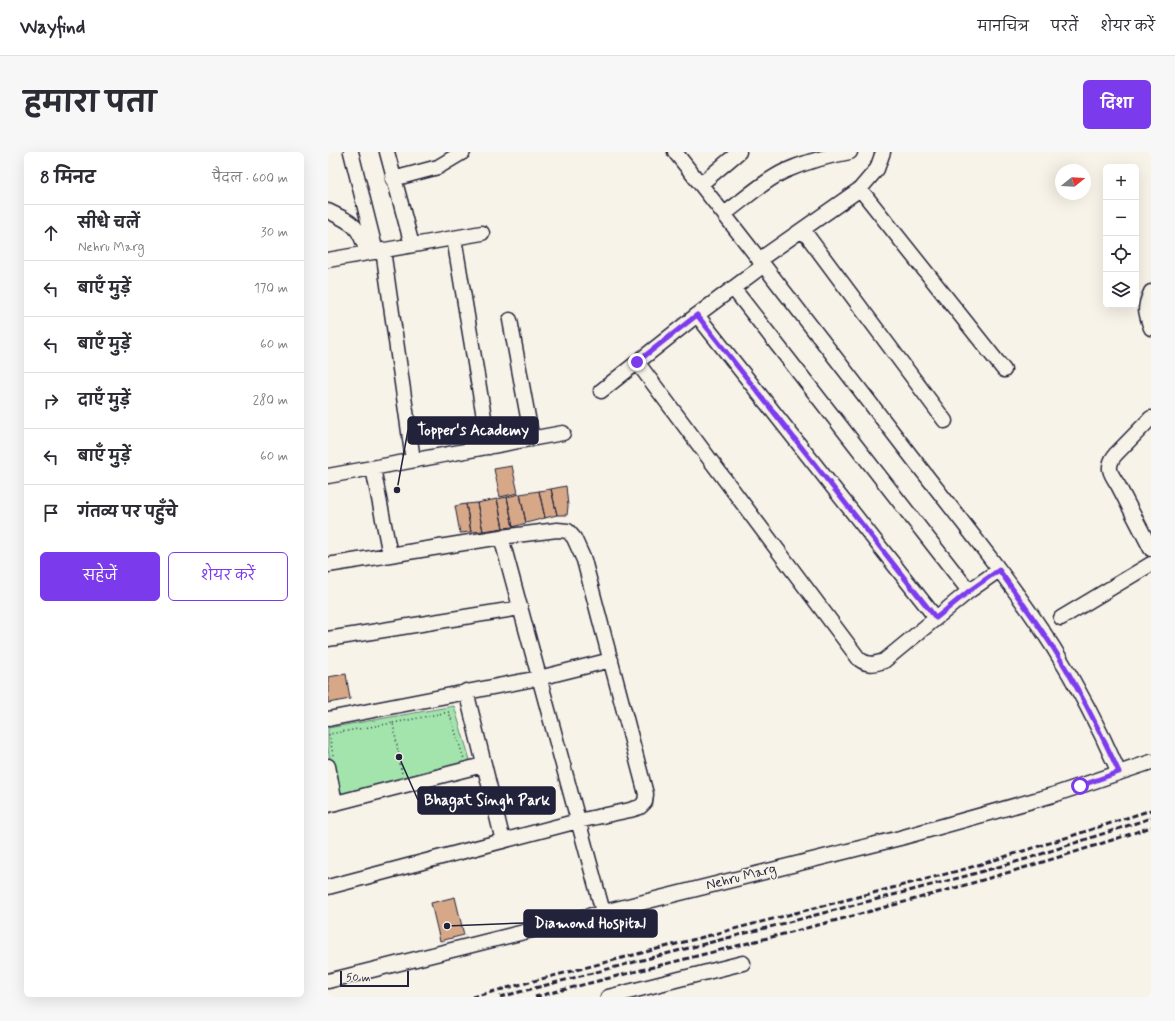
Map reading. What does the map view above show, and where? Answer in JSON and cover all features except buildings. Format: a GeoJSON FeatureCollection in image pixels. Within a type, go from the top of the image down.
{"type":"FeatureCollection","features":[{"type":"Feature","properties":{"kind":"street"},"geometry":{"type":"LineString","coordinates":[[351,152],[375,252],[413,460]]}},
{"type":"Feature","properties":{"kind":"street"},"geometry":{"type":"LineString","coordinates":[[387,152],[393,179],[412,245]]}},
{"type":"Feature","properties":{"kind":"street"},"geometry":{"type":"LineString","coordinates":[[393,179],[438,167],[463,152]]}},
{"type":"Feature","properties":{"kind":"street"},"geometry":{"type":"LineString","coordinates":[[675,152],[762,262],[999,570],[1052,646],[1094,720],[1119,772]]}},
{"type":"Feature","properties":{"kind":"street"},"geometry":{"type":"LineString","coordinates":[[701,184],[739,152]]}},
{"type":"Feature","properties":{"kind":"street"},"geometry":{"type":"LineString","coordinates":[[724,214],[784,171],[834,154],[850,152]]}},
{"type":"Feature","properties":{"kind":"street"},"geometry":{"type":"LineString","coordinates":[[601,391],[803,230],[860,189],[877,169],[883,152]]}},
{"type":"Feature","properties":{"kind":"street"},"geometry":{"type":"LineString","coordinates":[[860,189],[1004,370]]}},
{"type":"Feature","properties":{"kind":"street"},"geometry":{"type":"LineString","coordinates":[[328,211],[346,219],[353,224],[375,252]]}},
{"type":"Feature","properties":{"kind":"street"},"geometry":{"type":"LineString","coordinates":[[803,230],[945,421]]}},
{"type":"Feature","properties":{"kind":"street"},"geometry":{"type":"LineString","coordinates":[[328,260],[482,233]]}},
{"type":"Feature","properties":{"kind":"street"},"geometry":{"type":"LineString","coordinates":[[454,238],[489,447]]}},
{"type":"Feature","properties":{"kind":"street"},"geometry":{"type":"LineString","coordinates":[[732,288],[969,591]]}},
{"type":"Feature","properties":{"kind":"street"},"geometry":{"type":"LineString","coordinates":[[1151,292],[1146,302],[1146,309],[1151,328]]}},
{"type":"Feature","properties":{"kind":"street"},"geometry":{"type":"LineString","coordinates":[[697,315],[936,618]]}},
{"type":"Feature","properties":{"kind":"street"},"geometry":{"type":"LineString","coordinates":[[510,320],[532,439]]}},
{"type":"Feature","properties":{"kind":"street"},"geometry":{"type":"LineString","coordinates":[[637,362],[860,659],[869,664],[884,661],[969,591],[999,570]]}},
{"type":"Feature","properties":{"kind":"street"},"geometry":{"type":"LineString","coordinates":[[1151,418],[1115,455],[1110,462],[1110,468],[1112,476],[1118,484],[1151,549]]}},
{"type":"Feature","properties":{"kind":"street"},"geometry":{"type":"LineString","coordinates":[[328,476],[563,434]]}},
{"type":"Feature","properties":{"kind":"street"},"geometry":{"type":"LineString","coordinates":[[373,468],[390,555]]}},
{"type":"Feature","properties":{"kind":"street"},"geometry":{"type":"LineString","coordinates":[[328,565],[501,537],[557,530],[568,531],[574,538],[584,560],[646,794],[644,802],[640,807],[578,821],[328,887]]}},
{"type":"Feature","properties":{"kind":"street"},"geometry":{"type":"LineString","coordinates":[[501,537],[603,912]]}},
{"type":"Feature","properties":{"kind":"street"},"geometry":{"type":"LineString","coordinates":[[1061,618],[1151,564]]}},
{"type":"Feature","properties":{"kind":"street"},"geometry":{"type":"LineString","coordinates":[[328,639],[520,608]]}},
{"type":"Feature","properties":{"kind":"street"},"geometry":{"type":"LineString","coordinates":[[328,719],[466,691],[540,678],[611,660]]}},
{"type":"Feature","properties":{"kind":"street"},"geometry":{"type":"LineString","coordinates":[[466,691],[483,765],[503,841]]}},
{"type":"Feature","properties":{"kind":"street"},"geometry":{"type":"LineString","coordinates":[[331,761],[332,804],[483,765]]}},
{"type":"Feature","properties":{"kind":"street","name":"Nehru Marg"},"geometry":{"type":"LineString","coordinates":[[328,981],[911,834],[1046,797],[1151,762]]}},
{"type":"Feature","properties":{"kind":"street"},"geometry":{"type":"LineString","coordinates":[[608,997],[743,963]]}},
{"type":"Feature","properties":{"kind":"path"},"geometry":{"type":"LineString","coordinates":[[331,761],[329,734],[449,712],[464,759]]}},
{"type":"Feature","properties":{"kind":"path"},"geometry":{"type":"LineString","coordinates":[[393,723],[403,775]]}},
{"type":"Feature","properties":{"kind":"green space"},"geometry":{"type":"Polygon","coordinates":[[[454,706],[471,763],[338,798],[328,750],[328,728],[454,706]]]}},
{"type":"Feature","properties":{"kind":"railway"},"geometry":{"type":"LineString","coordinates":[[472,997],[965,869],[1151,810]]}},
{"type":"Feature","properties":{"kind":"railway"},"geometry":{"type":"LineString","coordinates":[[500,997],[966,876],[1026,859],[1151,818]]}},
{"type":"Feature","properties":{"kind":"railway"},"geometry":{"type":"LineString","coordinates":[[535,997],[922,897],[1075,852],[1151,827]]}},
{"type":"Feature","properties":{"kind":"place","name":"Topper's Academy"},"geometry":{"type":"Point","coordinates":[397,490]}},
{"type":"Feature","properties":{"kind":"place","name":"Bhagat Singh Park"},"geometry":{"type":"Point","coordinates":[399,757]}},
{"type":"Feature","properties":{"kind":"place","name":"Diamond Hospital"},"geometry":{"type":"Point","coordinates":[447,926]}},
{"type":"Feature","properties":{"kind":"route"},"geometry":{"type":"LineString","coordinates":[[637,362],[697,315],[936,618],[969,591],[999,570],[1052,646],[1085,702],[1119,772],[1080,786]]}}]}
